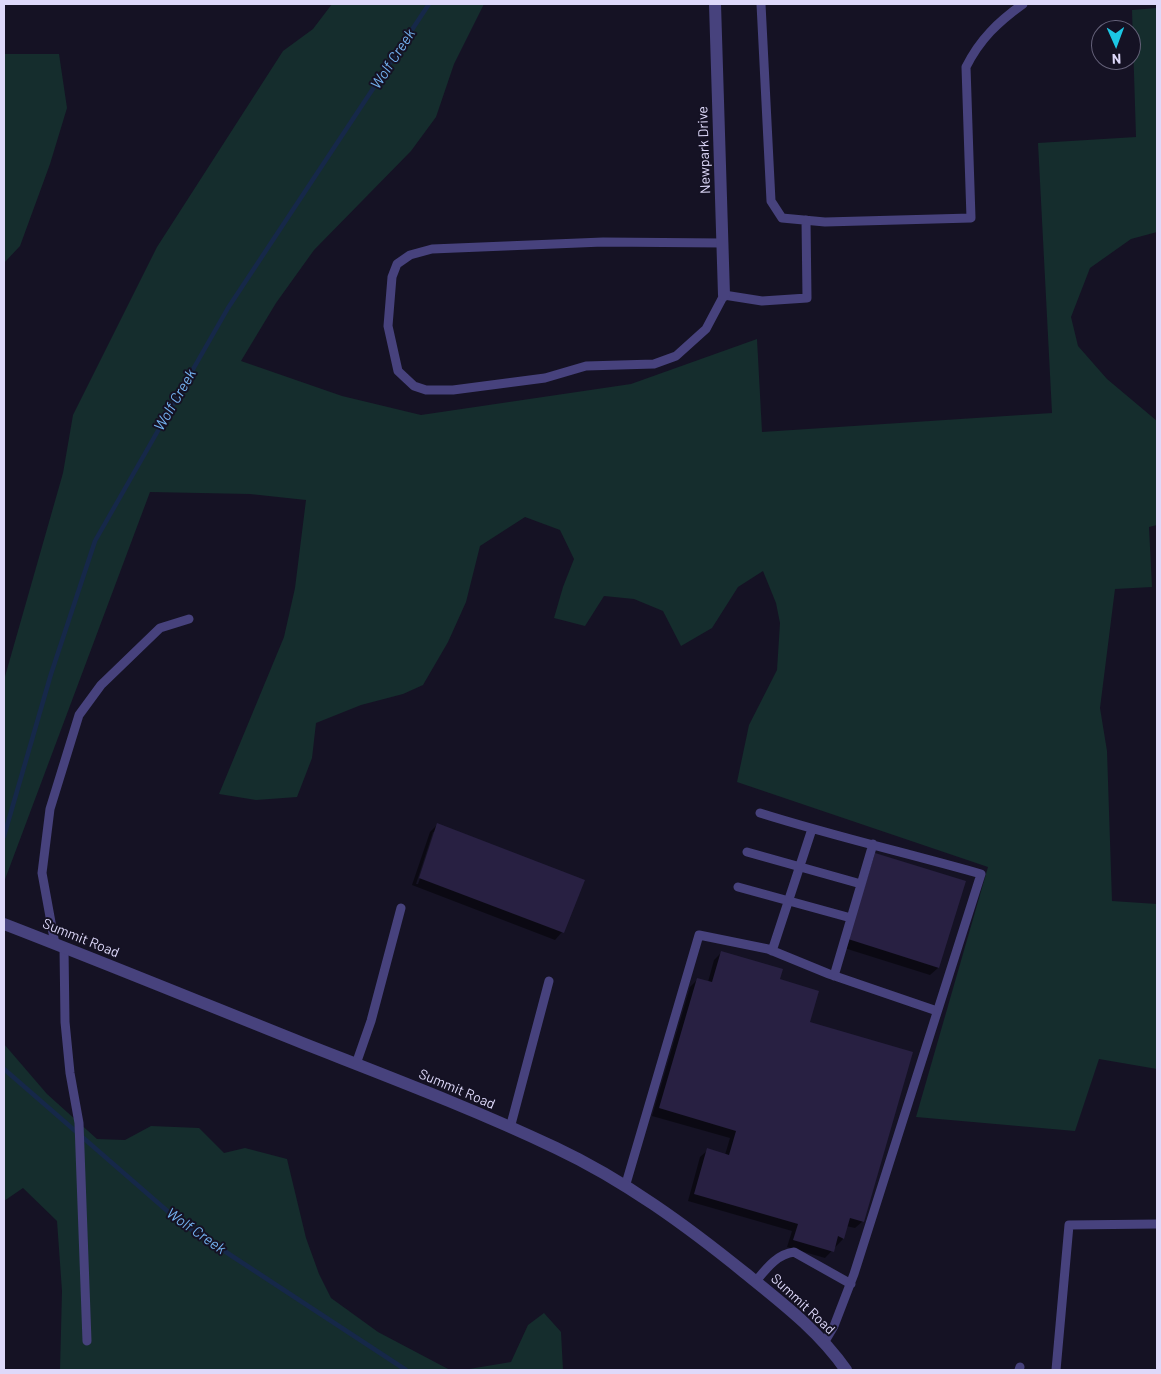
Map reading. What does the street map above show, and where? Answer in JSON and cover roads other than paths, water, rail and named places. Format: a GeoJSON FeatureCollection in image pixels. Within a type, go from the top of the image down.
{"type":"FeatureCollection","features":[{"type":"Feature","properties":{"kind":"street","name":"Newpark Drive"},"geometry":{"type":"LineString","coordinates":[[715,4],[724,295]]}},
{"type":"Feature","properties":{"kind":"street","name":"Summit Road"},"geometry":{"type":"LineString","coordinates":[[7,925],[356,1064],[557,1148],[625,1187],[680,1222],[795,1313],[824,1343],[846,1370]]}},
{"type":"Feature","properties":{"kind":"lane"},"geometry":{"type":"LineString","coordinates":[[762,4],[771,202],[782,218],[825,222],[971,218],[966,67],[976,46],[998,22],[1023,4]]}},
{"type":"Feature","properties":{"kind":"lane"},"geometry":{"type":"LineString","coordinates":[[722,243],[603,242],[432,249],[410,255],[398,264],[392,277],[388,326],[398,371],[414,386],[426,390],[453,390],[545,378],[586,366],[654,364],[676,356],[706,330],[724,295],[762,301],[807,298],[806,220]]}},
{"type":"Feature","properties":{"kind":"lane"},"geometry":{"type":"LineString","coordinates":[[87,1341],[79,1124],[70,1072],[60,946],[42,873],[50,809],[79,715],[101,685],[160,628],[189,620]]}},
{"type":"Feature","properties":{"kind":"lane"},"geometry":{"type":"LineString","coordinates":[[760,813],[812,830],[873,844],[980,874],[850,1284],[834,1326],[824,1343]]}},
{"type":"Feature","properties":{"kind":"lane"},"geometry":{"type":"LineString","coordinates":[[772,951],[812,830]]}},
{"type":"Feature","properties":{"kind":"lane"},"geometry":{"type":"LineString","coordinates":[[834,976],[873,844]]}},
{"type":"Feature","properties":{"kind":"lane"},"geometry":{"type":"LineString","coordinates":[[747,852],[862,884]]}},
{"type":"Feature","properties":{"kind":"lane"},"geometry":{"type":"LineString","coordinates":[[738,887],[851,918]]}},
{"type":"Feature","properties":{"kind":"lane"},"geometry":{"type":"LineString","coordinates":[[356,1064],[371,1021],[402,908]]}},
{"type":"Feature","properties":{"kind":"lane"},"geometry":{"type":"LineString","coordinates":[[625,1187],[699,935],[772,951],[834,976],[938,1011]]}},
{"type":"Feature","properties":{"kind":"lane"},"geometry":{"type":"LineString","coordinates":[[510,1128],[549,981]]}},
{"type":"Feature","properties":{"kind":"lane"},"geometry":{"type":"LineString","coordinates":[[1056,1370],[1069,1224],[1157,1224]]}},
{"type":"Feature","properties":{"kind":"lane"},"geometry":{"type":"LineString","coordinates":[[756,1281],[770,1265],[786,1253],[794,1252],[850,1284]]}},
{"type":"Feature","properties":{"kind":"waterway","name":"Wolf Creek"},"geometry":{"type":"LineString","coordinates":[[4,836],[51,674],[95,541],[228,308],[429,4]]}},
{"type":"Feature","properties":{"kind":"waterway","name":"Wolf Creek"},"geometry":{"type":"LineString","coordinates":[[4,1069],[180,1222],[406,1370]]}}]}
